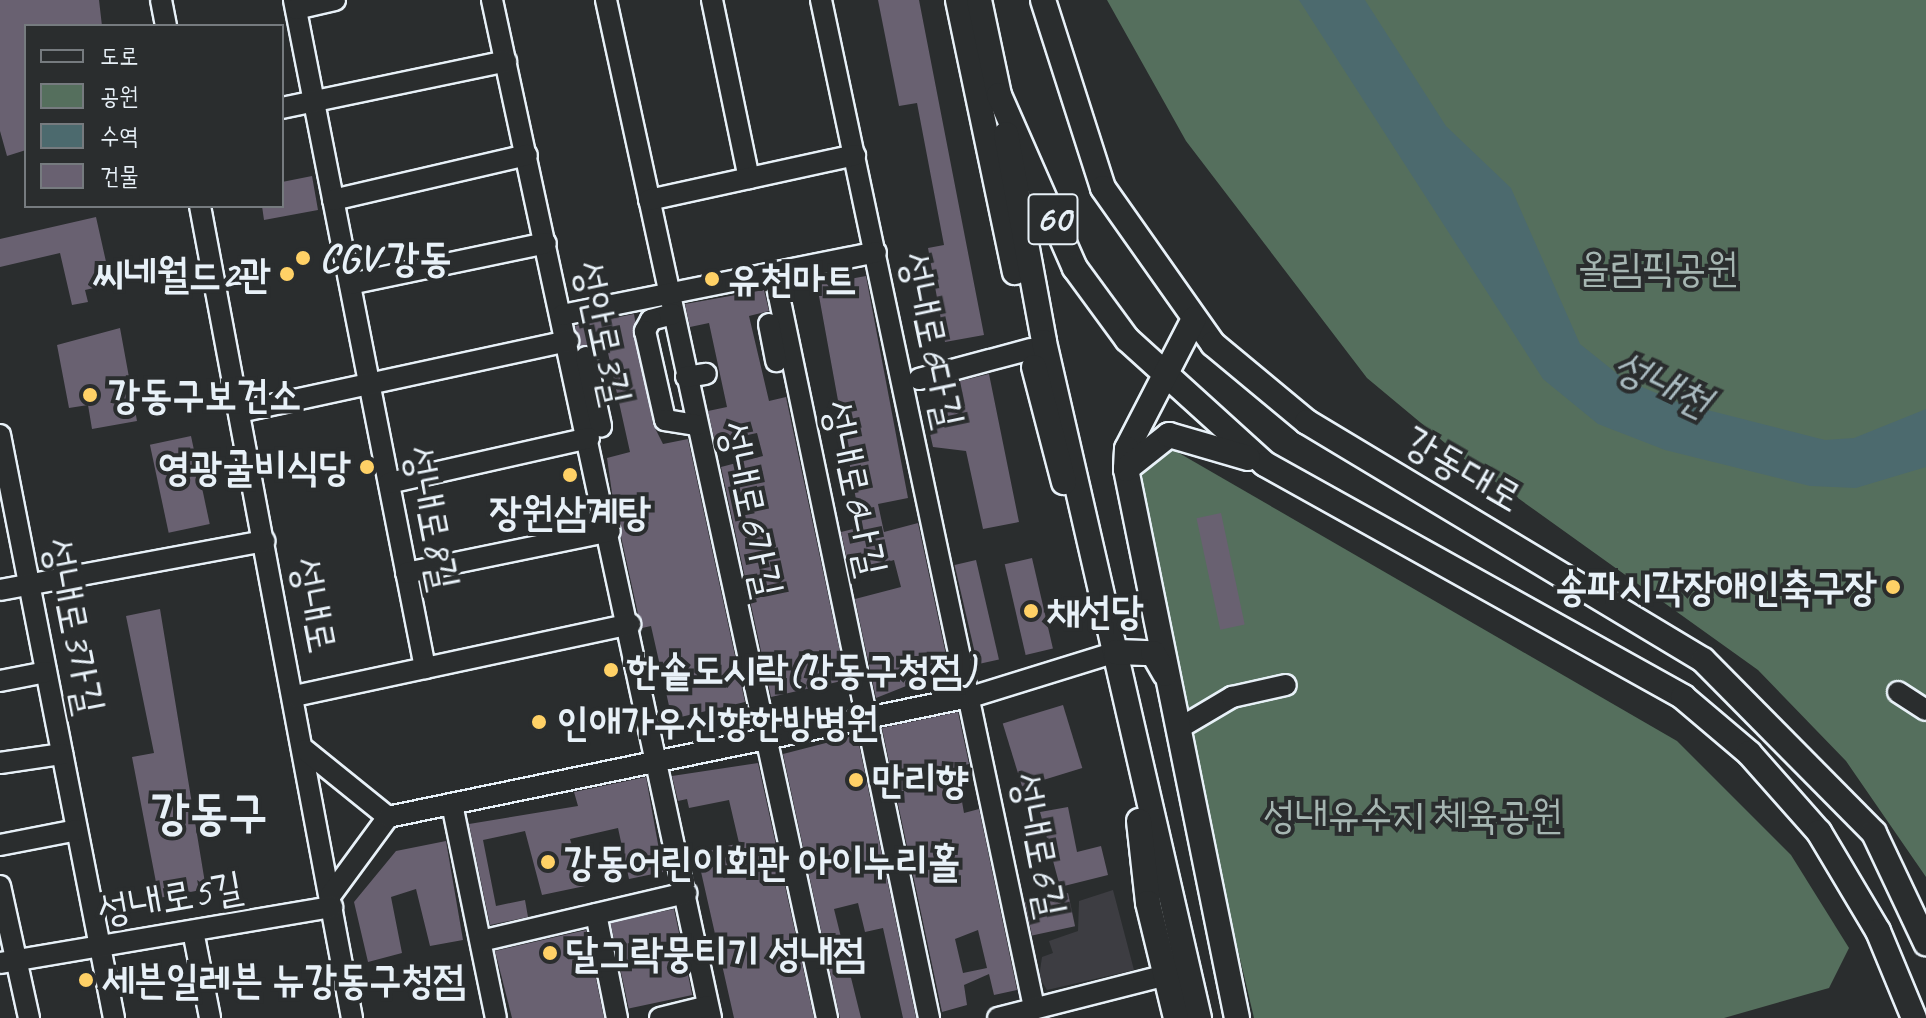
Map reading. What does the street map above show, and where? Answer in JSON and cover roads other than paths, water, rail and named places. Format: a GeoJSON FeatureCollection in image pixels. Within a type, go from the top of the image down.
{"type":"FeatureCollection","features":[{"type":"Feature","properties":{"kind":"main road"},"geometry":{"type":"LineString","coordinates":[[958,0],[1051,446],[1095,568]]}},
{"type":"Feature","properties":{"kind":"main road","name":"60"},"geometry":{"type":"LineString","coordinates":[[979,0],[999,95],[1075,268],[1161,374],[1190,403],[1265,464],[1683,697],[1749,753],[1819,832],[1878,931],[1914,1018]]}},
{"type":"Feature","properties":{"kind":"main road","name":"강동대로"},"geometry":{"type":"LineString","coordinates":[[1043,0],[1115,211],[1213,344],[1307,422],[1703,660],[1874,833],[1919,919],[1926,943]]}},
{"type":"Feature","properties":{"kind":"main road"},"geometry":{"type":"LineString","coordinates":[[999,95],[1095,568],[1116,652],[1134,754],[1199,1018]]}},
{"type":"Feature","properties":{"kind":"main road"},"geometry":{"type":"LineString","coordinates":[[1194,319],[1161,374],[1127,449],[1126,469],[1237,1018]]}},
{"type":"Feature","properties":{"kind":"main road"},"geometry":{"type":"LineString","coordinates":[[1126,469],[1169,435],[1265,464]]}},
{"type":"Feature","properties":{"kind":"main road"},"geometry":{"type":"LineString","coordinates":[[1116,652],[1153,653],[1167,676]]}},
{"type":"Feature","properties":{"kind":"main road"},"geometry":{"type":"LineString","coordinates":[[1134,754],[1148,903],[1163,976],[1176,1018]]}},
{"type":"Feature","properties":{"kind":"street"},"geometry":{"type":"LineString","coordinates":[[161,0],[166,24]]}},
{"type":"Feature","properties":{"kind":"street"},"geometry":{"type":"LineString","coordinates":[[295,4],[335,0]]}},
{"type":"Feature","properties":{"kind":"street","name":"성안로3길"},"geometry":{"type":"LineString","coordinates":[[492,0],[568,341],[598,429],[610,531],[660,760],[709,1012]]}},
{"type":"Feature","properties":{"kind":"street","name":"성내로6가길"},"geometry":{"type":"LineString","coordinates":[[606,0],[670,304],[696,376],[697,425],[763,739]]}},
{"type":"Feature","properties":{"kind":"street"},"geometry":{"type":"LineString","coordinates":[[712,0],[749,178]]}},
{"type":"Feature","properties":{"kind":"street","name":"성내로6다길"},"geometry":{"type":"LineString","coordinates":[[821,0],[974,696]]}},
{"type":"Feature","properties":{"kind":"street","name":"성내로8길"},"geometry":{"type":"LineString","coordinates":[[295,4],[425,668]]}},
{"type":"Feature","properties":{"kind":"street"},"geometry":{"type":"LineString","coordinates":[[284,108],[506,61]]}},
{"type":"Feature","properties":{"kind":"street"},"geometry":{"type":"LineString","coordinates":[[333,200],[527,155]]}},
{"type":"Feature","properties":{"kind":"street"},"geometry":{"type":"LineString","coordinates":[[649,200],[855,155]]}},
{"type":"Feature","properties":{"kind":"street","name":"성내로"},"geometry":{"type":"LineString","coordinates":[[200,208],[295,696],[352,1018]]}},
{"type":"Feature","properties":{"kind":"street","name":"성안로3길"},"geometry":{"type":"LineString","coordinates":[[350,284],[546,243]]}},
{"type":"Feature","properties":{"kind":"street"},"geometry":{"type":"LineString","coordinates":[[562,315],[670,304],[774,272],[876,252]]}},
{"type":"Feature","properties":{"kind":"street","name":"성내로6나길"},"geometry":{"type":"LineString","coordinates":[[774,272],[778,361],[866,718]]}},
{"type":"Feature","properties":{"kind":"street"},"geometry":{"type":"LineString","coordinates":[[670,304],[651,320],[645,331],[665,420],[697,425]]}},
{"type":"Feature","properties":{"kind":"street"},"geometry":{"type":"LineString","coordinates":[[769,324],[778,361]]}},
{"type":"Feature","properties":{"kind":"street"},"geometry":{"type":"LineString","coordinates":[[239,412],[369,381],[568,341]]}},
{"type":"Feature","properties":{"kind":"street"},"geometry":{"type":"LineString","coordinates":[[919,379],[1031,349]]}},
{"type":"Feature","properties":{"kind":"street"},"geometry":{"type":"LineString","coordinates":[[586,357],[598,429]]}},
{"type":"Feature","properties":{"kind":"street","name":"성안로3길"},"geometry":{"type":"LineString","coordinates":[[389,483],[598,429]]}},
{"type":"Feature","properties":{"kind":"street","name":"성내로3가길"},"geometry":{"type":"LineString","coordinates":[[0,435],[114,1018]]}},
{"type":"Feature","properties":{"kind":"street"},"geometry":{"type":"LineString","coordinates":[[406,573],[610,531]]}},
{"type":"Feature","properties":{"kind":"street"},"geometry":{"type":"LineString","coordinates":[[0,590],[264,541]]}},
{"type":"Feature","properties":{"kind":"street"},"geometry":{"type":"LineString","coordinates":[[295,696],[630,624]]}},
{"type":"Feature","properties":{"kind":"street"},"geometry":{"type":"LineString","coordinates":[[331,901],[388,817],[974,696],[1116,652]]}},
{"type":"Feature","properties":{"kind":"street"},"geometry":{"type":"LineString","coordinates":[[0,681],[46,672]]}},
{"type":"Feature","properties":{"kind":"street"},"geometry":{"type":"LineString","coordinates":[[1178,729],[1232,697],[1286,685]]}},
{"type":"Feature","properties":{"kind":"street"},"geometry":{"type":"LineString","coordinates":[[1898,692],[1926,710]]}},
{"type":"Feature","properties":{"kind":"street","name":"성내로6길"},"geometry":{"type":"LineString","coordinates":[[974,696],[1034,1007]]}},
{"type":"Feature","properties":{"kind":"street"},"geometry":{"type":"LineString","coordinates":[[866,718],[929,1018]]}},
{"type":"Feature","properties":{"kind":"street"},"geometry":{"type":"LineString","coordinates":[[763,739],[827,1018]]}},
{"type":"Feature","properties":{"kind":"street"},"geometry":{"type":"LineString","coordinates":[[305,750],[388,817]]}},
{"type":"Feature","properties":{"kind":"street"},"geometry":{"type":"LineString","coordinates":[[0,763],[62,754]]}},
{"type":"Feature","properties":{"kind":"street"},"geometry":{"type":"LineString","coordinates":[[452,804],[496,1018]]}},
{"type":"Feature","properties":{"kind":"street"},"geometry":{"type":"LineString","coordinates":[[0,845],[77,830]]}},
{"type":"Feature","properties":{"kind":"street"},"geometry":{"type":"LineString","coordinates":[[0,886],[10,962],[29,1018]]}},
{"type":"Feature","properties":{"kind":"street"},"geometry":{"type":"LineString","coordinates":[[481,941],[686,893]]}},
{"type":"Feature","properties":{"kind":"street","name":"성내로5길"},"geometry":{"type":"LineString","coordinates":[[10,962],[193,931],[331,901]]}},
{"type":"Feature","properties":{"kind":"street"},"geometry":{"type":"LineString","coordinates":[[596,914],[617,1018]]}},
{"type":"Feature","properties":{"kind":"street"},"geometry":{"type":"LineString","coordinates":[[193,931],[210,1018]]}},
{"type":"Feature","properties":{"kind":"street"},"geometry":{"type":"LineString","coordinates":[[998,1018],[1163,976]]}},
{"type":"Feature","properties":{"kind":"street"},"geometry":{"type":"LineString","coordinates":[[660,1018],[709,1012]]}},
{"type":"Feature","properties":{"kind":"water","name":"성내천"},"geometry":{"type":"Polygon","coordinates":[[[1299,0],[1365,0],[1446,126],[1511,188],[1580,344],[1625,380],[1680,403],[1825,440],[1854,438],[1926,409],[1926,467],[1856,488],[1810,486],[1665,450],[1598,424],[1543,379],[1299,0]]]}},
{"type":"Feature","properties":{"kind":"place","name":"CGV 강동"},"geometry":{"type":"Point","coordinates":[303,258]}},
{"type":"Feature","properties":{"kind":"place","name":"씨네월드2관"},"geometry":{"type":"Point","coordinates":[287,274]}},
{"type":"Feature","properties":{"kind":"place","name":"유천마트"},"geometry":{"type":"Point","coordinates":[712,279]}},
{"type":"Feature","properties":{"kind":"place","name":"강동구보건소"},"geometry":{"type":"Point","coordinates":[90,395]}},
{"type":"Feature","properties":{"kind":"place","name":"영광굴비식당"},"geometry":{"type":"Point","coordinates":[367,467]}},
{"type":"Feature","properties":{"kind":"place","name":"장원삼계탕"},"geometry":{"type":"Point","coordinates":[570,475]}},
{"type":"Feature","properties":{"kind":"place","name":"송파시각장애인축구장"},"geometry":{"type":"Point","coordinates":[1893,587]}},
{"type":"Feature","properties":{"kind":"place","name":"채선당"},"geometry":{"type":"Point","coordinates":[1031,611]}},
{"type":"Feature","properties":{"kind":"place","name":"한솥도시락(강동구청점)"},"geometry":{"type":"Point","coordinates":[611,670]}},
{"type":"Feature","properties":{"kind":"place","name":"인애가우신향한방병원"},"geometry":{"type":"Point","coordinates":[539,722]}},
{"type":"Feature","properties":{"kind":"place","name":"만리향"},"geometry":{"type":"Point","coordinates":[856,780]}},
{"type":"Feature","properties":{"kind":"place","name":"강동어린이회관 아이누리홀"},"geometry":{"type":"Point","coordinates":[548,862]}},
{"type":"Feature","properties":{"kind":"place","name":"달그락뭉티기 성내점"},"geometry":{"type":"Point","coordinates":[550,953]}},
{"type":"Feature","properties":{"kind":"place","name":"세븐일레븐 뉴강동구청점"},"geometry":{"type":"Point","coordinates":[86,980]}},
{"type":"Feature","properties":{"kind":"district","name":"강동구"},"geometry":{"type":"Point","coordinates":[209,813]}},
{"type":"Feature","properties":{"kind":"park label","name":"올림픽공원"},"geometry":{"type":"Point","coordinates":[1658,268]}},
{"type":"Feature","properties":{"kind":"park label","name":"성내유수지 체육공원"},"geometry":{"type":"Point","coordinates":[1413,815]}}]}
